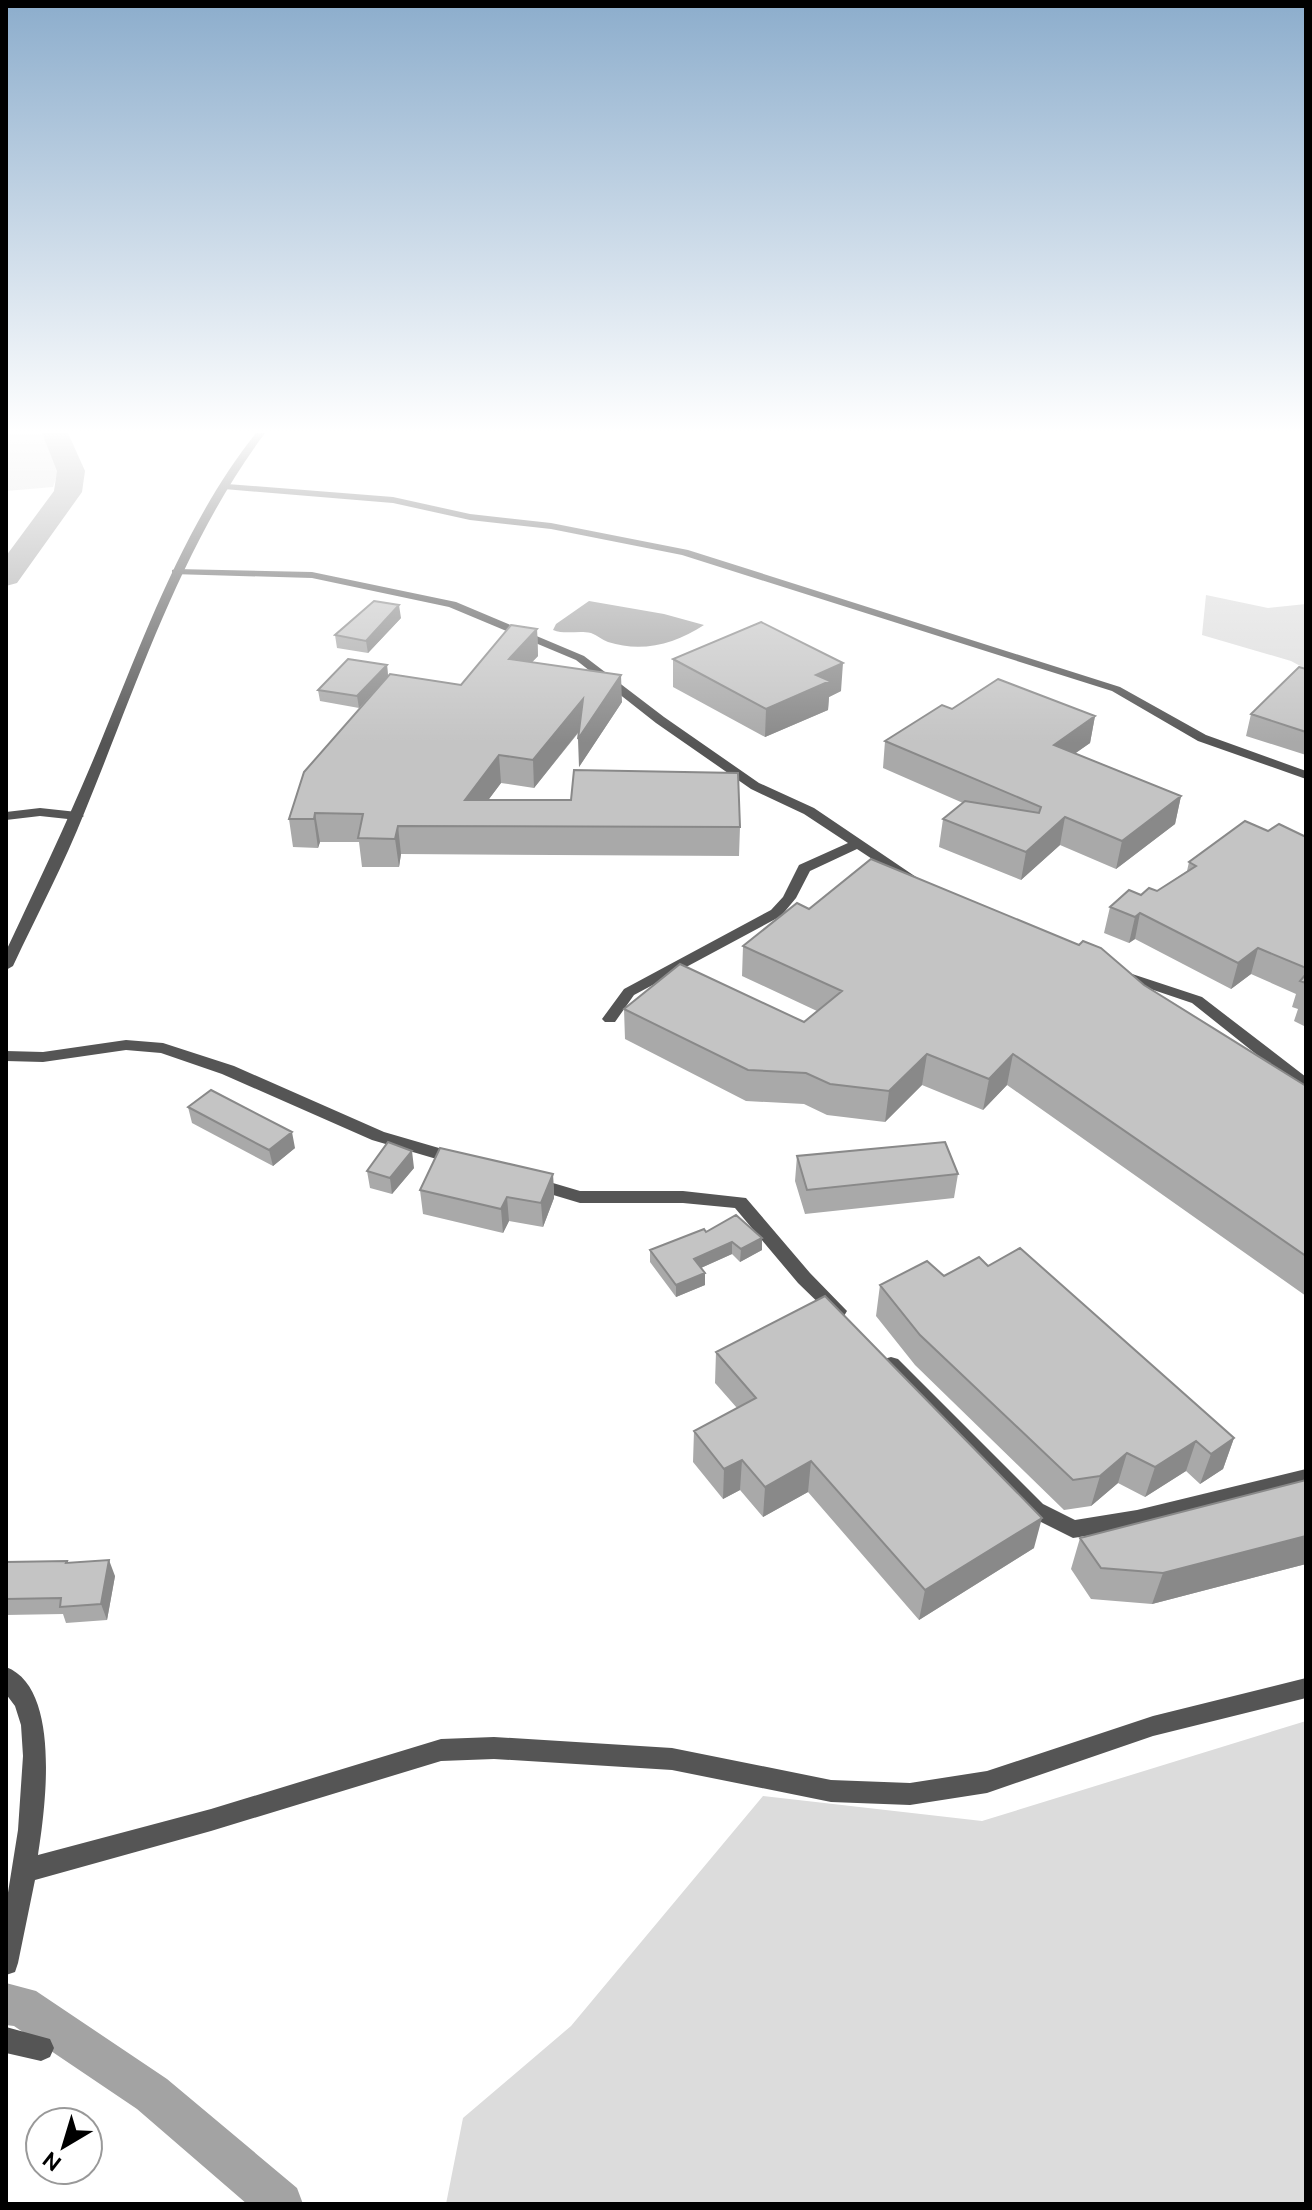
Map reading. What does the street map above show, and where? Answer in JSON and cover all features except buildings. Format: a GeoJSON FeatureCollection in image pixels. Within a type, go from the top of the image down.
{"type":"FeatureCollection","features":[{"type":"Feature","properties":{"kind":"street"},"geometry":{"type":"LineString","coordinates":[[6,966],[77,816],[176,572],[195,536]]}},
{"type":"Feature","properties":{"kind":"street"},"geometry":{"type":"LineString","coordinates":[[603,536],[684,552],[1116,689],[1202,738],[1306,775]]}},
{"type":"Feature","properties":{"kind":"street"},"geometry":{"type":"LineString","coordinates":[[176,572],[312,575],[452,604],[580,658],[671,729],[755,786],[809,811],[921,886]]}},
{"type":"Feature","properties":{"kind":"street"},"geometry":{"type":"LineString","coordinates":[[6,816],[40,812],[77,816]]}},
{"type":"Feature","properties":{"kind":"street"},"geometry":{"type":"LineString","coordinates":[[610,1019],[629,992],[776,913],[789,898],[804,868],[858,843]]}},
{"type":"Feature","properties":{"kind":"street"},"geometry":{"type":"LineString","coordinates":[[1104,968],[1197,1000],[1306,1085]]}},
{"type":"Feature","properties":{"kind":"street"},"geometry":{"type":"LineString","coordinates":[[6,1056],[43,1057],[126,1045],[163,1048],[228,1070],[378,1136],[479,1166]]}},
{"type":"Feature","properties":{"kind":"street"},"geometry":{"type":"LineString","coordinates":[[522,1179],[580,1197],[683,1197],[740,1202],[804,1278],[850,1322]]}},
{"type":"Feature","properties":{"kind":"street"},"geometry":{"type":"LineString","coordinates":[[882,1354],[1036,1510],[1073,1529],[1137,1519],[1306,1477]]}},
{"type":"Feature","properties":{"kind":"street"},"geometry":{"type":"LineString","coordinates":[[6,1677],[25,1703],[36,1751],[24,1871],[6,1963]]}},
{"type":"Feature","properties":{"kind":"street"},"geometry":{"type":"LineString","coordinates":[[24,1871],[211,1820],[441,1750],[494,1748],[672,1759],[831,1791],[910,1794],[987,1782],[1153,1726],[1306,1688]]}},
{"type":"Feature","properties":{"kind":"street"},"geometry":{"type":"LineString","coordinates":[[6,2040],[41,2048]]}},
{"type":"Feature","properties":{"kind":"shaded area"},"geometry":{"type":"Polygon","coordinates":[[[1206,595],[1268,608],[1306,604],[1306,669],[1291,661],[1202,635],[1206,595]]]}},
{"type":"Feature","properties":{"kind":"shaded area"},"geometry":{"type":"Polygon","coordinates":[[[589,601],[664,614],[704,625],[670,642],[633,647],[606,641],[591,633],[553,630],[556,624],[589,601]]]}},
{"type":"Feature","properties":{"kind":"shaded area"},"geometry":{"type":"Polygon","coordinates":[[[1306,1721],[1306,2204],[446,2204],[463,2118],[571,2026],[763,1796],[982,1821],[1306,1721]]]}},
{"type":"Feature","properties":{"kind":"waterway"},"geometry":{"type":"LineString","coordinates":[[6,577],[36,536]]}},
{"type":"Feature","properties":{"kind":"waterway"},"geometry":{"type":"LineString","coordinates":[[6,2004],[21,2006],[152,2094],[281,2204]]}}]}
